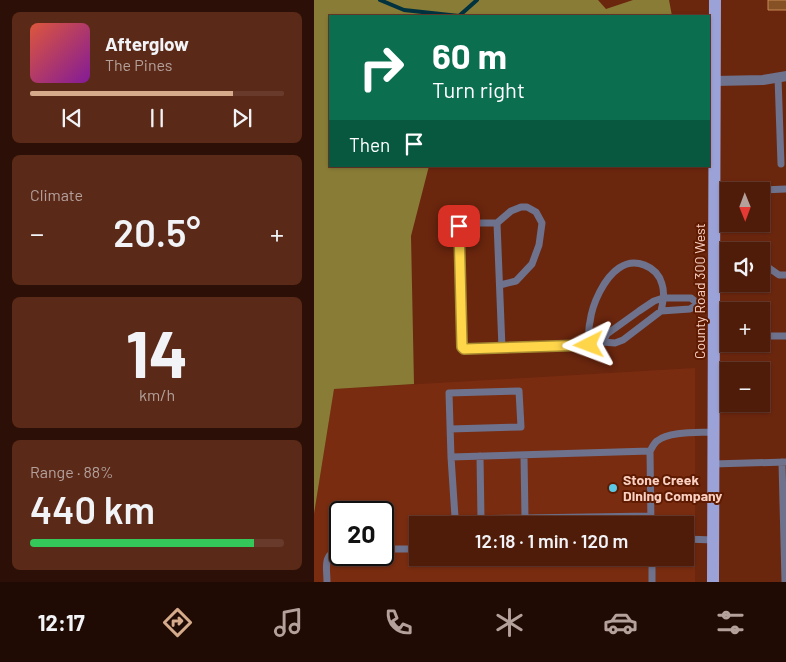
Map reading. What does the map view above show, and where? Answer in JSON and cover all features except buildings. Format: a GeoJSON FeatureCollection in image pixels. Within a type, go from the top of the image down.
{"type":"FeatureCollection","features":[{"type":"Feature","properties":{"kind":"main road","name":"County Road 300 West"},"geometry":{"type":"LineString","coordinates":[[714,582],[715,192],[712,128],[715,82],[715,0]]}},
{"type":"Feature","properties":{"kind":"street"},"geometry":{"type":"LineString","coordinates":[[715,82],[763,80],[782,76]]}},
{"type":"Feature","properties":{"kind":"lane"},"geometry":{"type":"LineString","coordinates":[[781,164],[782,76]]}},
{"type":"Feature","properties":{"kind":"lane"},"geometry":{"type":"LineString","coordinates":[[715,192],[786,189]]}},
{"type":"Feature","properties":{"kind":"lane"},"geometry":{"type":"LineString","coordinates":[[500,285],[516,280],[532,264],[539,245],[542,223],[536,212],[527,207],[511,211],[497,222],[462,223],[459,226],[462,347],[466,349],[615,343],[623,340],[661,311],[690,309],[698,304],[715,304]]}},
{"type":"Feature","properties":{"kind":"lane"},"geometry":{"type":"LineString","coordinates":[[497,222],[502,348]]}},
{"type":"Feature","properties":{"kind":"lane"},"geometry":{"type":"LineString","coordinates":[[715,259],[720,259]]}},
{"type":"Feature","properties":{"kind":"lane"},"geometry":{"type":"LineString","coordinates":[[589,345],[589,322],[592,310],[607,281],[621,266],[638,263],[651,268],[662,284],[663,298],[661,311]]}},
{"type":"Feature","properties":{"kind":"lane"},"geometry":{"type":"LineString","coordinates":[[770,269],[779,275],[786,274]]}},
{"type":"Feature","properties":{"kind":"lane"},"geometry":{"type":"LineString","coordinates":[[603,342],[606,334],[654,301],[663,298],[691,298],[698,304]]}},
{"type":"Feature","properties":{"kind":"lane"},"geometry":{"type":"LineString","coordinates":[[714,335],[720,335]]}},
{"type":"Feature","properties":{"kind":"lane"},"geometry":{"type":"LineString","coordinates":[[770,336],[786,336]]}},
{"type":"Feature","properties":{"kind":"lane"},"geometry":{"type":"LineString","coordinates":[[450,429],[521,427],[519,392],[449,393],[450,429],[451,457],[455,516]]}},
{"type":"Feature","properties":{"kind":"lane"},"geometry":{"type":"LineString","coordinates":[[651,516],[650,451],[657,441],[667,436],[683,433],[714,432]]}},
{"type":"Feature","properties":{"kind":"lane"},"geometry":{"type":"LineString","coordinates":[[451,457],[650,451]]}},
{"type":"Feature","properties":{"kind":"lane"},"geometry":{"type":"LineString","coordinates":[[524,455],[525,516]]}},
{"type":"Feature","properties":{"kind":"lane"},"geometry":{"type":"LineString","coordinates":[[480,456],[481,516]]}},
{"type":"Feature","properties":{"kind":"lane"},"geometry":{"type":"LineString","coordinates":[[713,464],[784,462],[785,582]]}},
{"type":"Feature","properties":{"kind":"lane"},"geometry":{"type":"LineString","coordinates":[[694,540],[714,540]]}},
{"type":"Feature","properties":{"kind":"lane"},"geometry":{"type":"LineString","coordinates":[[394,549],[409,549]]}},
{"type":"Feature","properties":{"kind":"lane"},"geometry":{"type":"LineString","coordinates":[[327,582],[329,555]]}},
{"type":"Feature","properties":{"kind":"lane"},"geometry":{"type":"LineString","coordinates":[[652,566],[652,582]]}},
{"type":"Feature","properties":{"kind":"shaded area"},"geometry":{"type":"Polygon","coordinates":[[[314,0],[598,0],[606,9],[633,0],[669,0],[672,15],[329,15],[329,167],[429,167],[411,236],[414,384],[334,389],[314,514],[314,0]]]}},
{"type":"Feature","properties":{"kind":"shaded area"},"geometry":{"type":"Polygon","coordinates":[[[695,368],[695,582],[314,582],[314,514],[334,389],[695,368]]]}},
{"type":"Feature","properties":{"kind":"waterway"},"geometry":{"type":"LineString","coordinates":[[380,0],[404,10],[450,15]]}},
{"type":"Feature","properties":{"kind":"waterway"},"geometry":{"type":"LineString","coordinates":[[460,15],[477,0]]}},
{"type":"Feature","properties":{"kind":"place","name":"Stone Creek Dining Company"},"geometry":{"type":"Point","coordinates":[613,488]}},
{"type":"Feature","properties":{"kind":"route"},"geometry":{"type":"LineString","coordinates":[[459,226],[462,347],[464,349],[589,345]]}}]}
